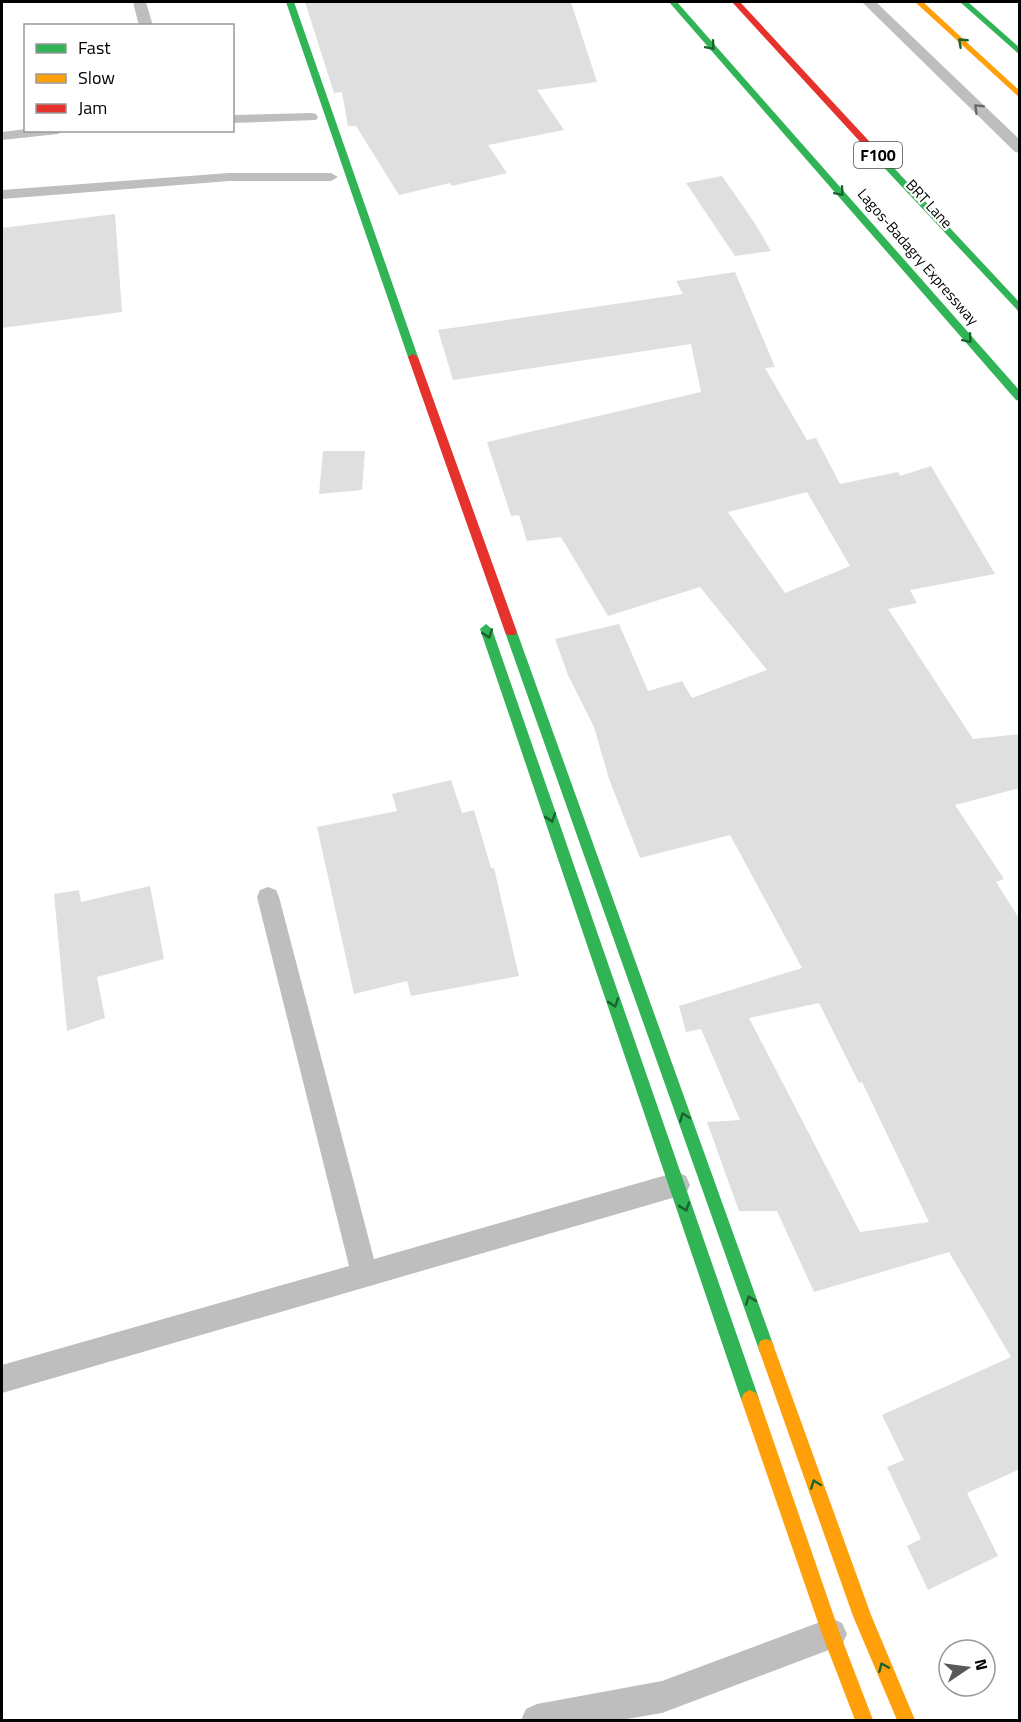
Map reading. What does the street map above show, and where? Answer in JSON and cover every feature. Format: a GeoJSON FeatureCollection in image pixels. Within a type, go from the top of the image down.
{"type":"FeatureCollection","features":[{"type":"Feature","properties":{"kind":"main road"},"geometry":{"type":"LineString","coordinates":[[290,2],[357,199],[850,1582],[906,1720]]}},
{"type":"Feature","properties":{"kind":"main road","name":"Lagos-Badagry Expressway"},"geometry":{"type":"LineString","coordinates":[[673,2],[1020,398]]}},
{"type":"Feature","properties":{"kind":"main road","name":"F100"},"geometry":{"type":"LineString","coordinates":[[738,2],[1020,310]]}},
{"type":"Feature","properties":{"kind":"main road"},"geometry":{"type":"LineString","coordinates":[[919,2],[1020,96]]}},
{"type":"Feature","properties":{"kind":"main road"},"geometry":{"type":"LineString","coordinates":[[964,2],[1020,53]]}},
{"type":"Feature","properties":{"kind":"main road"},"geometry":{"type":"LineString","coordinates":[[483,619],[831,1634],[864,1720]]}},
{"type":"Feature","properties":{"kind":"lane"},"geometry":{"type":"LineString","coordinates":[[140,2],[146,24]]}},
{"type":"Feature","properties":{"kind":"lane","name":"BRT Lane"},"geometry":{"type":"LineString","coordinates":[[738,2],[1020,301]]}},
{"type":"Feature","properties":{"kind":"lane"},"geometry":{"type":"LineString","coordinates":[[869,2],[1020,149]]}},
{"type":"Feature","properties":{"kind":"lane"},"geometry":{"type":"LineString","coordinates":[[234,119],[311,117]]}},
{"type":"Feature","properties":{"kind":"lane"},"geometry":{"type":"LineString","coordinates":[[2,136],[39,132]]}},
{"type":"Feature","properties":{"kind":"lane"},"geometry":{"type":"LineString","coordinates":[[2,195],[229,177],[331,178]]}},
{"type":"Feature","properties":{"kind":"lane"},"geometry":{"type":"LineString","coordinates":[[268,897],[365,1275]]}},
{"type":"Feature","properties":{"kind":"lane"},"geometry":{"type":"LineString","coordinates":[[2,1379],[677,1185]]}},
{"type":"Feature","properties":{"kind":"lane"},"geometry":{"type":"LineString","coordinates":[[537,1720],[662,1697],[831,1634]]}},
{"type":"Feature","properties":{"kind":"building"},"geometry":{"type":"Polygon","coordinates":[[[305,2],[571,2],[597,82],[537,90],[564,130],[488,145],[507,173],[399,195],[356,126],[348,126],[342,92],[334,93],[305,2]]]}},
{"type":"Feature","properties":{"kind":"building"},"geometry":{"type":"Polygon","coordinates":[[[722,176],[771,251],[735,256],[686,183],[722,176]]]}},
{"type":"Feature","properties":{"kind":"building"},"geometry":{"type":"Polygon","coordinates":[[[115,214],[122,312],[2,328],[2,228],[115,214]]]}},
{"type":"Feature","properties":{"kind":"building"},"geometry":{"type":"Polygon","coordinates":[[[735,272],[775,367],[765,368],[807,440],[816,438],[840,484],[898,472],[900,476],[931,466],[995,574],[910,590],[917,603],[888,609],[973,739],[1020,734],[1020,788],[955,805],[1004,879],[996,882],[1020,920],[1020,1469],[967,1493],[998,1556],[928,1590],[907,1546],[921,1539],[887,1467],[904,1460],[882,1415],[1011,1357],[949,1252],[814,1292],[777,1211],[739,1211],[707,1122],[740,1120],[701,1029],[686,1032],[679,1006],[802,968],[730,835],[640,858],[609,779],[594,727],[568,675],[555,639],[619,624],[648,691],[682,681],[692,698],[767,670],[700,587],[608,616],[561,537],[527,541],[519,515],[511,516],[487,442],[701,392],[691,344],[453,380],[438,330],[683,294],[676,281],[735,272]],[[807,492],[728,512],[785,593],[850,566],[807,492]],[[819,1003],[749,1018],[860,1232],[929,1222],[862,1082],[859,1083],[819,1003]]]}},
{"type":"Feature","properties":{"kind":"building"},"geometry":{"type":"Polygon","coordinates":[[[323,451],[365,451],[362,490],[319,494],[323,451]]]}},
{"type":"Feature","properties":{"kind":"building"},"geometry":{"type":"Polygon","coordinates":[[[451,780],[462,813],[474,810],[491,868],[494,868],[519,976],[411,996],[407,981],[354,994],[317,827],[397,811],[392,794],[451,780]]]}},
{"type":"Feature","properties":{"kind":"building"},"geometry":{"type":"Polygon","coordinates":[[[150,886],[164,959],[97,977],[105,1018],[67,1031],[54,894],[79,890],[81,902],[150,886]]]}},
{"type":"Feature","properties":{"kind":"traffic: fast"},"geometry":{"type":"LineString","coordinates":[[290,2],[413,357]]}},
{"type":"Feature","properties":{"kind":"traffic: fast"},"geometry":{"type":"LineString","coordinates":[[673,2],[1020,398]]}},
{"type":"Feature","properties":{"kind":"traffic: fast"},"geometry":{"type":"LineString","coordinates":[[964,2],[1020,53]]}},
{"type":"Feature","properties":{"kind":"traffic: fast"},"geometry":{"type":"LineString","coordinates":[[878,156],[1020,310]]}},
{"type":"Feature","properties":{"kind":"traffic: fast"},"geometry":{"type":"LineString","coordinates":[[486,629],[750,1399]]}},
{"type":"Feature","properties":{"kind":"traffic: fast"},"geometry":{"type":"LineString","coordinates":[[511,632],[766,1347]]}},
{"type":"Feature","properties":{"kind":"traffic: slow"},"geometry":{"type":"LineString","coordinates":[[919,2],[1020,96]]}},
{"type":"Feature","properties":{"kind":"traffic: slow"},"geometry":{"type":"LineString","coordinates":[[766,1347],[862,1616],[906,1720]]}},
{"type":"Feature","properties":{"kind":"traffic: slow"},"geometry":{"type":"LineString","coordinates":[[750,1399],[831,1634],[864,1720]]}},
{"type":"Feature","properties":{"kind":"traffic: jam"},"geometry":{"type":"LineString","coordinates":[[736,2],[878,156]]}},
{"type":"Feature","properties":{"kind":"traffic: jam"},"geometry":{"type":"LineString","coordinates":[[413,357],[511,632]]}}]}
